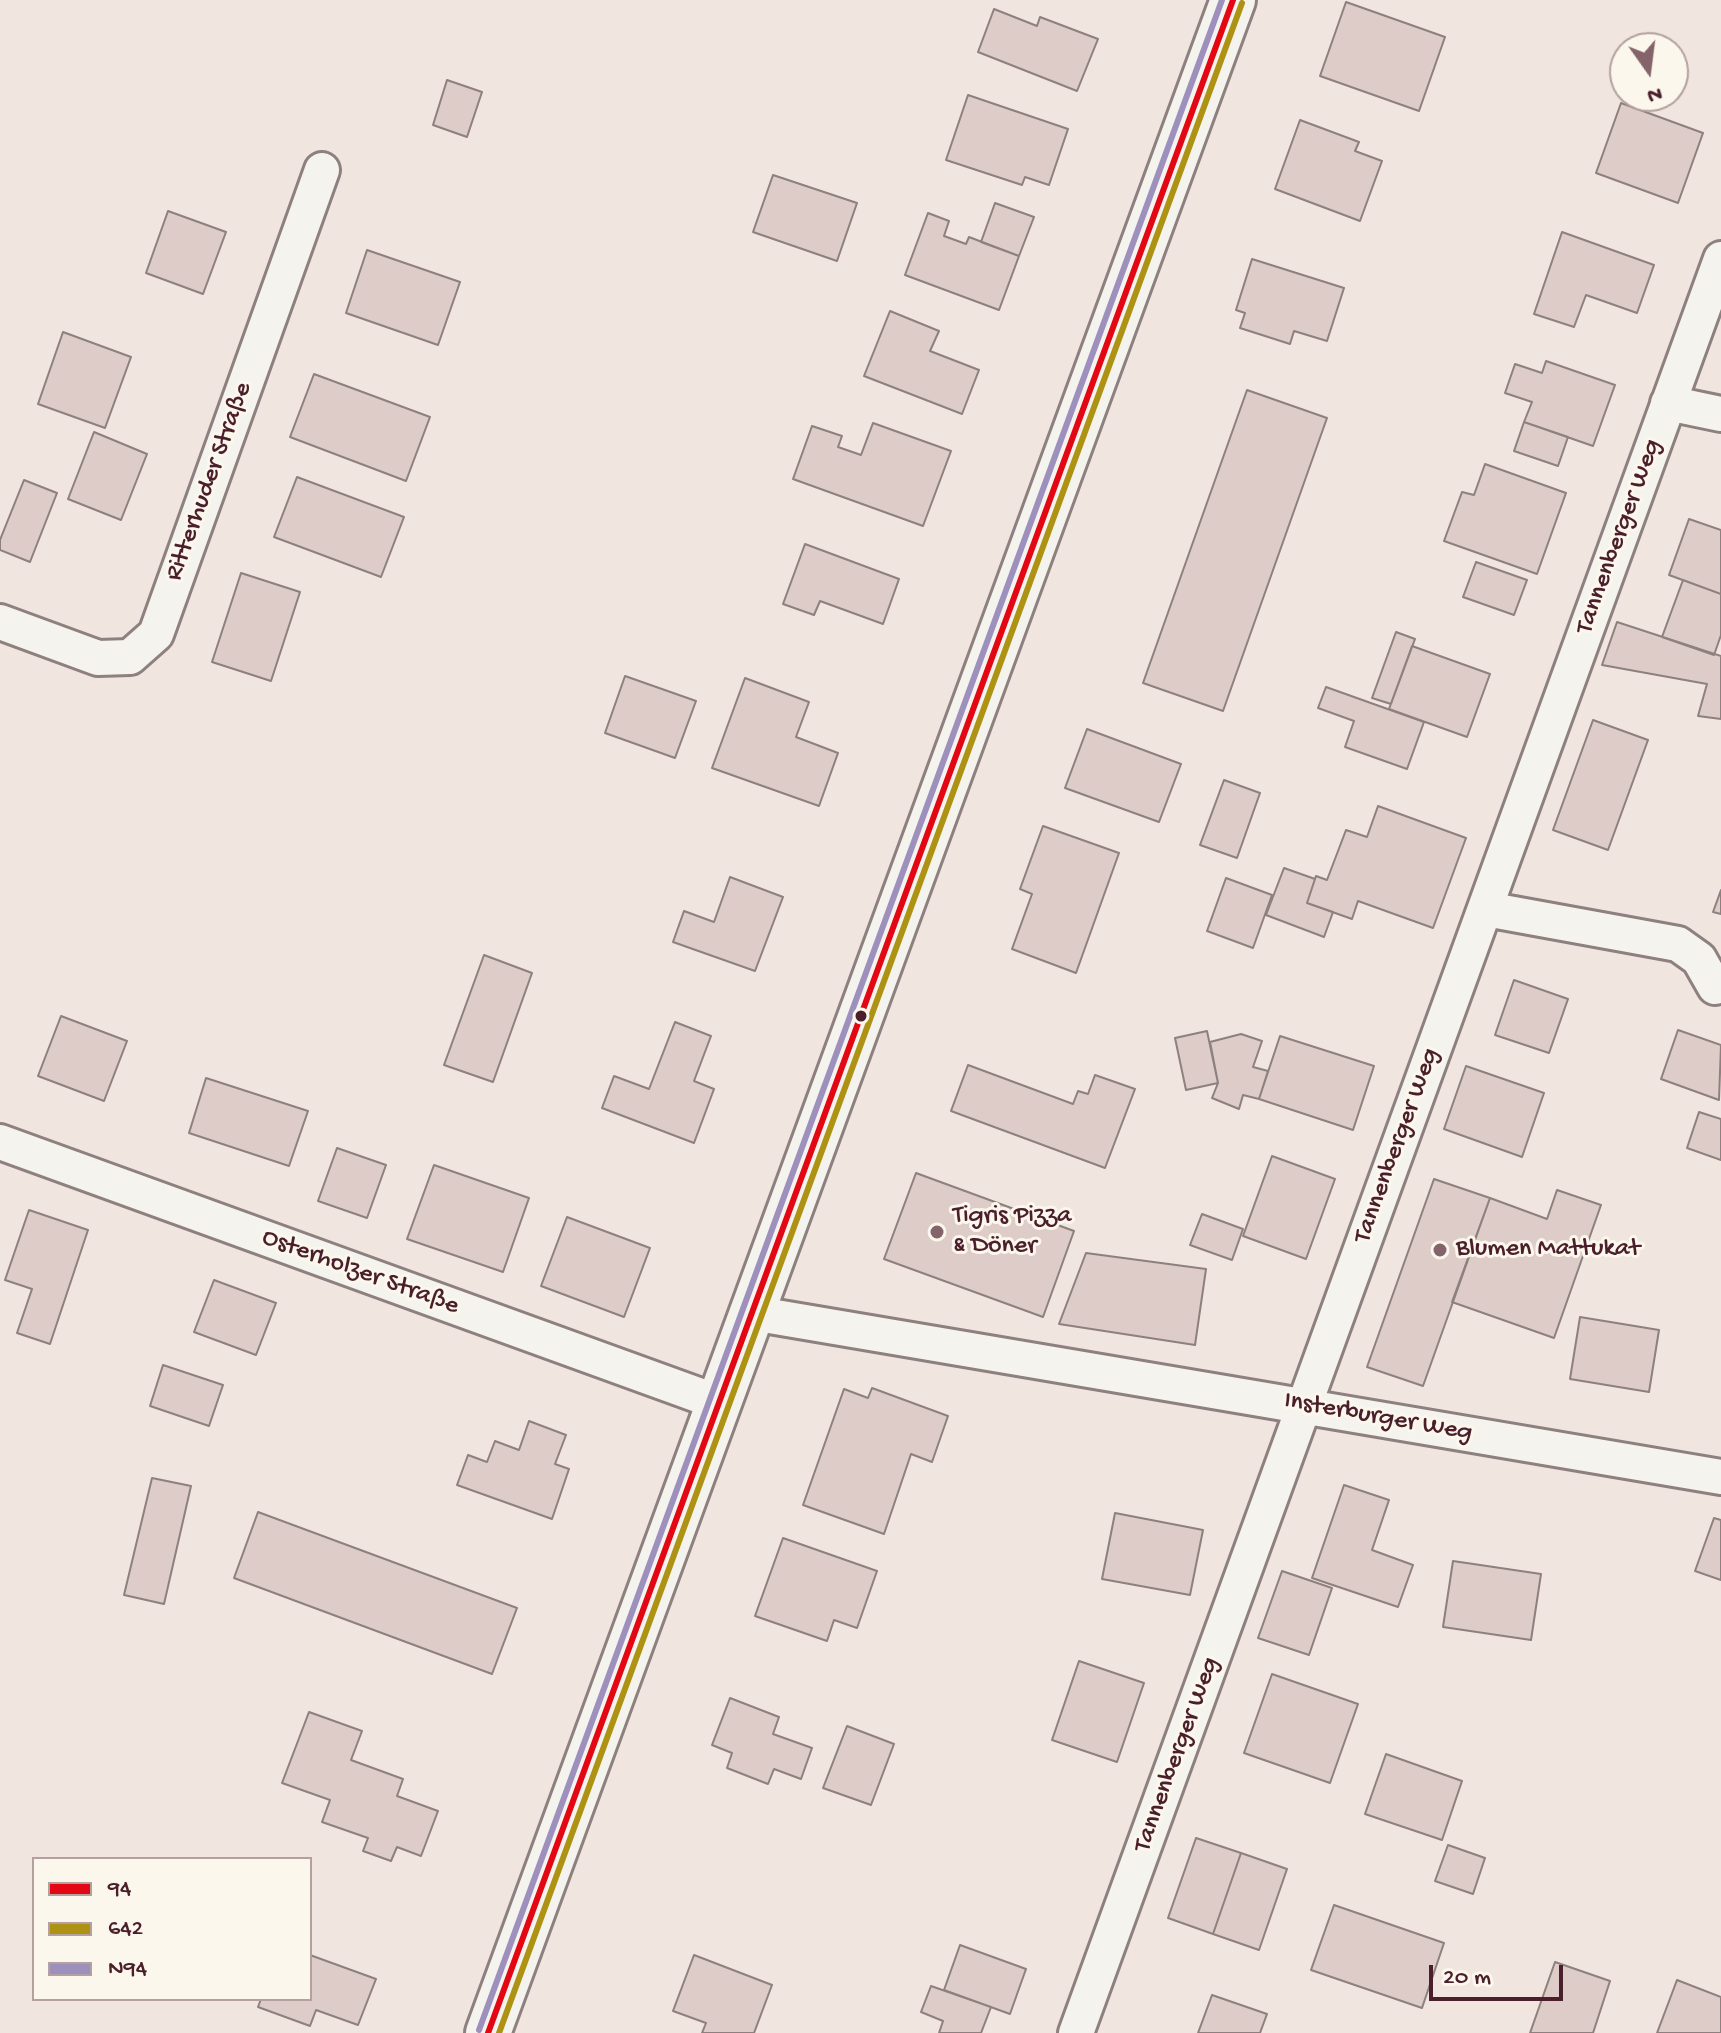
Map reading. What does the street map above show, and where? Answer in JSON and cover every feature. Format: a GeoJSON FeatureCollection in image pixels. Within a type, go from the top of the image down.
{"type":"FeatureCollection","features":[{"type":"Feature","properties":{"kind":"main road"},"geometry":{"type":"LineString","coordinates":[[488,2033],[1233,0]]}},
{"type":"Feature","properties":{"kind":"street","name":"Ritterhuder Straße"},"geometry":{"type":"LineString","coordinates":[[0,622],[98,658],[130,657],[156,634],[322,170]]}},
{"type":"Feature","properties":{"kind":"street","name":"Tannenberger Weg"},"geometry":{"type":"LineString","coordinates":[[1076,2033],[1721,259]]}},
{"type":"Feature","properties":{"kind":"street"},"geometry":{"type":"LineString","coordinates":[[1668,403],[1721,414]]}},
{"type":"Feature","properties":{"kind":"street"},"geometry":{"type":"LineString","coordinates":[[1486,909],[1678,944],[1699,959],[1715,987]]}},
{"type":"Feature","properties":{"kind":"street","name":"Osterholzer Straße"},"geometry":{"type":"LineString","coordinates":[[0,1142],[720,1403]]}},
{"type":"Feature","properties":{"kind":"street","name":"Insterburger Weg"},"geometry":{"type":"LineString","coordinates":[[752,1313],[1721,1477]]}},
{"type":"Feature","properties":{"kind":"building"},"geometry":{"type":"Polygon","coordinates":[[[1346,2],[1445,37],[1419,111],[1320,76],[1346,2]]]}},
{"type":"Feature","properties":{"kind":"building"},"geometry":{"type":"Polygon","coordinates":[[[994,9],[1037,26],[1040,17],[1098,39],[1077,91],[978,52],[994,9]]]}},
{"type":"Feature","properties":{"kind":"building"},"geometry":{"type":"Polygon","coordinates":[[[447,80],[482,92],[467,137],[433,125],[447,80]]]}},
{"type":"Feature","properties":{"kind":"building"},"geometry":{"type":"Polygon","coordinates":[[[968,95],[1068,129],[1049,185],[1025,177],[1022,185],[946,160],[968,95]]]}},
{"type":"Feature","properties":{"kind":"building"},"geometry":{"type":"Polygon","coordinates":[[[1618,112],[1646,112],[1703,133],[1678,203],[1596,173],[1618,112]]]}},
{"type":"Feature","properties":{"kind":"building"},"geometry":{"type":"Polygon","coordinates":[[[1300,120],[1359,142],[1355,151],[1382,161],[1360,221],[1275,189],[1300,120]]]}},
{"type":"Feature","properties":{"kind":"building"},"geometry":{"type":"Polygon","coordinates":[[[773,175],[857,203],[837,261],[753,232],[773,175]]]}},
{"type":"Feature","properties":{"kind":"building"},"geometry":{"type":"Polygon","coordinates":[[[995,203],[1034,217],[1019,256],[981,242],[995,203]]]}},
{"type":"Feature","properties":{"kind":"building"},"geometry":{"type":"Polygon","coordinates":[[[168,211],[226,232],[203,294],[146,273],[168,211]]]}},
{"type":"Feature","properties":{"kind":"building"},"geometry":{"type":"Polygon","coordinates":[[[928,213],[949,221],[944,236],[966,244],[969,237],[1019,256],[999,310],[905,275],[928,213]]]}},
{"type":"Feature","properties":{"kind":"building"},"geometry":{"type":"Polygon","coordinates":[[[1562,232],[1654,265],[1637,313],[1586,295],[1574,327],[1534,314],[1562,232]]]}},
{"type":"Feature","properties":{"kind":"building"},"geometry":{"type":"Polygon","coordinates":[[[367,250],[460,282],[438,345],[346,313],[367,250]]]}},
{"type":"Feature","properties":{"kind":"building"},"geometry":{"type":"Polygon","coordinates":[[[1252,259],[1344,288],[1327,341],[1294,331],[1290,344],[1240,328],[1245,313],[1236,310],[1252,259]]]}},
{"type":"Feature","properties":{"kind":"building"},"geometry":{"type":"Polygon","coordinates":[[[890,311],[939,331],[930,351],[979,370],[962,414],[864,376],[890,311]]]}},
{"type":"Feature","properties":{"kind":"building"},"geometry":{"type":"Polygon","coordinates":[[[63,332],[131,357],[105,428],[38,404],[63,332]]]}},
{"type":"Feature","properties":{"kind":"building"},"geometry":{"type":"Polygon","coordinates":[[[1546,361],[1615,385],[1593,446],[1524,422],[1532,402],[1505,393],[1515,364],[1542,373],[1546,361]]]}},
{"type":"Feature","properties":{"kind":"building"},"geometry":{"type":"Polygon","coordinates":[[[314,374],[430,417],[406,481],[290,437],[314,374]]]}},
{"type":"Feature","properties":{"kind":"building"},"geometry":{"type":"Polygon","coordinates":[[[1247,390],[1327,418],[1223,711],[1143,683],[1247,390]]]}},
{"type":"Feature","properties":{"kind":"building"},"geometry":{"type":"Polygon","coordinates":[[[1524,422],[1568,437],[1558,466],[1514,451],[1524,422]]]}},
{"type":"Feature","properties":{"kind":"building"},"geometry":{"type":"Polygon","coordinates":[[[873,423],[951,451],[923,526],[793,479],[812,426],[842,436],[838,447],[861,455],[873,423]]]}},
{"type":"Feature","properties":{"kind":"building"},"geometry":{"type":"Polygon","coordinates":[[[94,432],[147,454],[121,520],[68,499],[94,432]]]}},
{"type":"Feature","properties":{"kind":"building"},"geometry":{"type":"Polygon","coordinates":[[[1485,464],[1566,493],[1537,574],[1444,541],[1462,492],[1474,495],[1485,464]]]}},
{"type":"Feature","properties":{"kind":"building"},"geometry":{"type":"Polygon","coordinates":[[[297,477],[404,517],[381,577],[274,537],[297,477]]]}},
{"type":"Feature","properties":{"kind":"building"},"geometry":{"type":"Polygon","coordinates":[[[24,480],[57,493],[30,562],[0,550],[0,540],[24,480]]]}},
{"type":"Feature","properties":{"kind":"building"},"geometry":{"type":"Polygon","coordinates":[[[1689,519],[1721,530],[1721,594],[1669,575],[1689,519]]]}},
{"type":"Feature","properties":{"kind":"building"},"geometry":{"type":"Polygon","coordinates":[[[805,544],[899,579],[883,624],[820,601],[814,615],[783,604],[805,544]]]}},
{"type":"Feature","properties":{"kind":"building"},"geometry":{"type":"Polygon","coordinates":[[[1476,562],[1527,580],[1514,615],[1463,597],[1476,562]]]}},
{"type":"Feature","properties":{"kind":"building"},"geometry":{"type":"Polygon","coordinates":[[[241,573],[300,592],[271,681],[212,662],[241,573]]]}},
{"type":"Feature","properties":{"kind":"building"},"geometry":{"type":"Polygon","coordinates":[[[1683,580],[1721,594],[1721,635],[1714,655],[1662,637],[1683,580]]]}},
{"type":"Feature","properties":{"kind":"building"},"geometry":{"type":"Polygon","coordinates":[[[1617,622],[1721,656],[1721,719],[1698,716],[1707,684],[1602,665],[1617,622]]]}},
{"type":"Feature","properties":{"kind":"building"},"geometry":{"type":"Polygon","coordinates":[[[1396,632],[1415,639],[1391,704],[1372,698],[1396,632]]]}},
{"type":"Feature","properties":{"kind":"building"},"geometry":{"type":"Polygon","coordinates":[[[1412,646],[1490,674],[1467,737],[1389,709],[1412,646]]]}},
{"type":"Feature","properties":{"kind":"building"},"geometry":{"type":"Polygon","coordinates":[[[625,676],[696,701],[675,758],[605,733],[625,676]]]}},
{"type":"Feature","properties":{"kind":"building"},"geometry":{"type":"Polygon","coordinates":[[[745,678],[809,702],[796,737],[838,753],[819,806],[712,768],[745,678]]]}},
{"type":"Feature","properties":{"kind":"building"},"geometry":{"type":"Polygon","coordinates":[[[1326,687],[1424,722],[1407,769],[1345,747],[1354,721],[1318,708],[1326,687]]]}},
{"type":"Feature","properties":{"kind":"building"},"geometry":{"type":"Polygon","coordinates":[[[1593,720],[1648,740],[1608,850],[1553,830],[1593,720]]]}},
{"type":"Feature","properties":{"kind":"building"},"geometry":{"type":"Polygon","coordinates":[[[1087,729],[1181,764],[1159,822],[1065,788],[1087,729]]]}},
{"type":"Feature","properties":{"kind":"building"},"geometry":{"type":"Polygon","coordinates":[[[1224,780],[1260,793],[1237,858],[1200,845],[1224,780]]]}},
{"type":"Feature","properties":{"kind":"building"},"geometry":{"type":"Polygon","coordinates":[[[1378,806],[1466,838],[1433,928],[1358,901],[1352,919],[1307,903],[1316,876],[1327,880],[1346,830],[1367,837],[1378,806]]]}},
{"type":"Feature","properties":{"kind":"building"},"geometry":{"type":"Polygon","coordinates":[[[1043,826],[1119,853],[1076,973],[1012,949],[1032,894],[1020,889],[1043,826]]]}},
{"type":"Feature","properties":{"kind":"building"},"geometry":{"type":"Polygon","coordinates":[[[1284,868],[1315,879],[1307,903],[1333,912],[1324,937],[1266,915],[1284,868]]]}},
{"type":"Feature","properties":{"kind":"building"},"geometry":{"type":"Polygon","coordinates":[[[730,877],[783,897],[755,971],[673,942],[684,911],[714,922],[730,877]]]}},
{"type":"Feature","properties":{"kind":"building"},"geometry":{"type":"Polygon","coordinates":[[[1226,878],[1272,895],[1253,948],[1207,931],[1226,878]]]}},
{"type":"Feature","properties":{"kind":"building"},"geometry":{"type":"Polygon","coordinates":[[[1721,890],[1721,914],[1713,912],[1721,890]]]}},
{"type":"Feature","properties":{"kind":"building"},"geometry":{"type":"Polygon","coordinates":[[[484,955],[532,973],[493,1082],[444,1065],[484,955]]]}},
{"type":"Feature","properties":{"kind":"building"},"geometry":{"type":"Polygon","coordinates":[[[1514,980],[1568,999],[1549,1053],[1495,1035],[1514,980]]]}},
{"type":"Feature","properties":{"kind":"building"},"geometry":{"type":"Polygon","coordinates":[[[61,1016],[127,1041],[104,1101],[38,1076],[61,1016]]]}},
{"type":"Feature","properties":{"kind":"building"},"geometry":{"type":"Polygon","coordinates":[[[675,1022],[711,1036],[694,1081],[714,1089],[694,1143],[602,1108],[614,1076],[649,1089],[675,1022]]]}},
{"type":"Feature","properties":{"kind":"building"},"geometry":{"type":"Polygon","coordinates":[[[1678,1030],[1721,1045],[1719,1100],[1661,1079],[1678,1030]]]}},
{"type":"Feature","properties":{"kind":"building"},"geometry":{"type":"Polygon","coordinates":[[[1207,1031],[1218,1083],[1186,1090],[1175,1038],[1207,1031]]]}},
{"type":"Feature","properties":{"kind":"building"},"geometry":{"type":"Polygon","coordinates":[[[1241,1034],[1262,1041],[1253,1067],[1268,1071],[1259,1099],[1243,1095],[1239,1109],[1212,1098],[1218,1083],[1210,1042],[1241,1034]]]}},
{"type":"Feature","properties":{"kind":"building"},"geometry":{"type":"Polygon","coordinates":[[[1280,1036],[1374,1066],[1353,1130],[1259,1099],[1280,1036]]]}},
{"type":"Feature","properties":{"kind":"building"},"geometry":{"type":"Polygon","coordinates":[[[968,1065],[1073,1104],[1078,1091],[1088,1094],[1095,1075],[1135,1089],[1105,1168],[951,1111],[968,1065]]]}},
{"type":"Feature","properties":{"kind":"building"},"geometry":{"type":"Polygon","coordinates":[[[1466,1066],[1544,1093],[1522,1157],[1444,1129],[1466,1066]]]}},
{"type":"Feature","properties":{"kind":"building"},"geometry":{"type":"Polygon","coordinates":[[[206,1078],[308,1111],[289,1166],[189,1133],[206,1078]]]}},
{"type":"Feature","properties":{"kind":"building"},"geometry":{"type":"Polygon","coordinates":[[[1699,1112],[1721,1119],[1721,1160],[1687,1148],[1699,1112]]]}},
{"type":"Feature","properties":{"kind":"building"},"geometry":{"type":"Polygon","coordinates":[[[337,1148],[386,1165],[367,1218],[318,1201],[337,1148]]]}},
{"type":"Feature","properties":{"kind":"building"},"geometry":{"type":"Polygon","coordinates":[[[1272,1156],[1335,1179],[1306,1259],[1243,1236],[1272,1156]]]}},
{"type":"Feature","properties":{"kind":"building"},"geometry":{"type":"Polygon","coordinates":[[[434,1165],[529,1198],[503,1272],[407,1239],[434,1165]]]}},
{"type":"Feature","properties":{"kind":"building"},"geometry":{"type":"Polygon","coordinates":[[[916,1173],[1074,1231],[1043,1317],[884,1259],[916,1173]]]}},
{"type":"Feature","properties":{"kind":"building","name":"Blumen Mattukat"},"geometry":{"type":"Polygon","coordinates":[[[1434,1179],[1490,1198],[1423,1386],[1367,1367],[1434,1179]]]}},
{"type":"Feature","properties":{"kind":"building"},"geometry":{"type":"Polygon","coordinates":[[[1557,1190],[1601,1205],[1554,1338],[1452,1302],[1490,1198],[1547,1219],[1557,1190]]]}},
{"type":"Feature","properties":{"kind":"building"},"geometry":{"type":"Polygon","coordinates":[[[29,1210],[88,1230],[50,1344],[17,1333],[32,1289],[5,1280],[29,1210]]]}},
{"type":"Feature","properties":{"kind":"building"},"geometry":{"type":"Polygon","coordinates":[[[1202,1214],[1243,1229],[1232,1260],[1190,1245],[1202,1214]]]}},
{"type":"Feature","properties":{"kind":"building"},"geometry":{"type":"Polygon","coordinates":[[[567,1217],[650,1248],[624,1317],[541,1286],[567,1217]]]}},
{"type":"Feature","properties":{"kind":"building"},"geometry":{"type":"Polygon","coordinates":[[[1086,1253],[1206,1269],[1195,1345],[1059,1324],[1086,1253]]]}},
{"type":"Feature","properties":{"kind":"building"},"geometry":{"type":"Polygon","coordinates":[[[214,1280],[276,1303],[256,1355],[194,1332],[214,1280]]]}},
{"type":"Feature","properties":{"kind":"building"},"geometry":{"type":"Polygon","coordinates":[[[1580,1317],[1659,1330],[1649,1392],[1570,1379],[1580,1317]]]}},
{"type":"Feature","properties":{"kind":"building"},"geometry":{"type":"Polygon","coordinates":[[[163,1365],[223,1385],[209,1426],[150,1406],[163,1365]]]}},
{"type":"Feature","properties":{"kind":"building"},"geometry":{"type":"Polygon","coordinates":[[[872,1388],[948,1416],[932,1462],[911,1454],[884,1534],[803,1505],[844,1389],[868,1398],[872,1388]]]}},
{"type":"Feature","properties":{"kind":"building"},"geometry":{"type":"Polygon","coordinates":[[[529,1421],[566,1435],[555,1464],[569,1469],[552,1519],[457,1485],[468,1455],[487,1462],[495,1441],[519,1450],[529,1421]]]}},
{"type":"Feature","properties":{"kind":"building"},"geometry":{"type":"Polygon","coordinates":[[[152,1478],[191,1486],[164,1604],[124,1595],[152,1478]]]}},
{"type":"Feature","properties":{"kind":"building"},"geometry":{"type":"Polygon","coordinates":[[[1344,1485],[1389,1500],[1372,1550],[1413,1565],[1398,1607],[1312,1578],[1344,1485]]]}},
{"type":"Feature","properties":{"kind":"building"},"geometry":{"type":"Polygon","coordinates":[[[258,1512],[517,1608],[492,1674],[234,1578],[258,1512]]]}},
{"type":"Feature","properties":{"kind":"building"},"geometry":{"type":"Polygon","coordinates":[[[1115,1513],[1203,1530],[1190,1595],[1102,1579],[1115,1513]]]}},
{"type":"Feature","properties":{"kind":"building"},"geometry":{"type":"Polygon","coordinates":[[[1714,1518],[1721,1520],[1721,1580],[1695,1571],[1714,1518]]]}},
{"type":"Feature","properties":{"kind":"building"},"geometry":{"type":"Polygon","coordinates":[[[783,1538],[877,1571],[857,1628],[834,1620],[827,1641],[755,1616],[783,1538]]]}},
{"type":"Feature","properties":{"kind":"building"},"geometry":{"type":"Polygon","coordinates":[[[1453,1561],[1541,1574],[1531,1640],[1443,1627],[1453,1561]]]}},
{"type":"Feature","properties":{"kind":"building"},"geometry":{"type":"Polygon","coordinates":[[[1282,1571],[1332,1588],[1309,1655],[1258,1638],[1282,1571]]]}},
{"type":"Feature","properties":{"kind":"building"},"geometry":{"type":"Polygon","coordinates":[[[1079,1661],[1144,1683],[1117,1762],[1052,1740],[1079,1661]]]}},
{"type":"Feature","properties":{"kind":"building"},"geometry":{"type":"Polygon","coordinates":[[[1272,1674],[1358,1704],[1330,1783],[1244,1753],[1272,1674]]]}},
{"type":"Feature","properties":{"kind":"building"},"geometry":{"type":"Polygon","coordinates":[[[730,1698],[779,1717],[773,1734],[812,1748],[801,1779],[774,1769],[768,1784],[727,1768],[732,1753],[712,1745],[730,1698]]]}},
{"type":"Feature","properties":{"kind":"building"},"geometry":{"type":"Polygon","coordinates":[[[309,1712],[362,1731],[351,1760],[403,1779],[397,1796],[438,1811],[421,1856],[397,1847],[391,1861],[363,1851],[368,1838],[322,1822],[330,1800],[282,1783],[309,1712]]]}},
{"type":"Feature","properties":{"kind":"building"},"geometry":{"type":"Polygon","coordinates":[[[847,1726],[894,1744],[871,1805],[823,1788],[847,1726]]]}},
{"type":"Feature","properties":{"kind":"building"},"geometry":{"type":"Polygon","coordinates":[[[1386,1754],[1462,1781],[1442,1840],[1365,1814],[1386,1754]]]}},
{"type":"Feature","properties":{"kind":"building"},"geometry":{"type":"Polygon","coordinates":[[[1196,1838],[1241,1853],[1213,1934],[1168,1918],[1196,1838]]]}},
{"type":"Feature","properties":{"kind":"building"},"geometry":{"type":"Polygon","coordinates":[[[1448,1845],[1485,1858],[1473,1894],[1435,1881],[1448,1845]]]}},
{"type":"Feature","properties":{"kind":"building"},"geometry":{"type":"Polygon","coordinates":[[[1241,1853],[1287,1869],[1259,1950],[1213,1934],[1241,1853]]]}},
{"type":"Feature","properties":{"kind":"building"},"geometry":{"type":"Polygon","coordinates":[[[1334,1905],[1444,1943],[1422,2008],[1311,1970],[1334,1905]]]}},
{"type":"Feature","properties":{"kind":"building"},"geometry":{"type":"Polygon","coordinates":[[[960,1945],[1026,1969],[1010,2014],[944,1990],[960,1945]]]}},
{"type":"Feature","properties":{"kind":"building"},"geometry":{"type":"Polygon","coordinates":[[[694,1955],[772,1985],[754,2033],[702,2033],[706,2023],[673,2011],[694,1955]]]}},
{"type":"Feature","properties":{"kind":"building"},"geometry":{"type":"Polygon","coordinates":[[[312,1956],[376,1979],[358,2025],[316,2010],[310,2026],[258,2007],[260,2001],[312,2001],[312,1956]]]}},
{"type":"Feature","properties":{"kind":"building"},"geometry":{"type":"Polygon","coordinates":[[[1555,1962],[1610,1981],[1593,2033],[1530,2033],[1555,1962]]]}},
{"type":"Feature","properties":{"kind":"building"},"geometry":{"type":"Polygon","coordinates":[[[1677,1980],[1721,1997],[1721,2033],[1657,2033],[1677,1980]]]}},
{"type":"Feature","properties":{"kind":"building"},"geometry":{"type":"Polygon","coordinates":[[[931,1986],[991,2007],[981,2033],[939,2033],[943,2021],[921,2012],[931,1986]]]}},
{"type":"Feature","properties":{"kind":"building"},"geometry":{"type":"Polygon","coordinates":[[[1212,1995],[1267,2014],[1260,2033],[1198,2033],[1212,1995]]]}},
{"type":"Feature","properties":{"kind":"transit line","name":"N94"},"geometry":{"type":"LineString","coordinates":[[479,2030],[1222,0]]}},
{"type":"Feature","properties":{"kind":"transit line","name":"94"},"geometry":{"type":"LineString","coordinates":[[488,2033],[1233,0]]}},
{"type":"Feature","properties":{"kind":"transit line","name":"642"},"geometry":{"type":"LineString","coordinates":[[499,2033],[1242,3]]}},
{"type":"Feature","properties":{"kind":"place","name":"Tigris Pizza & Döner"},"geometry":{"type":"Point","coordinates":[937,1232]}},
{"type":"Feature","properties":{"kind":"place","name":"Blumen Mattukat"},"geometry":{"type":"Point","coordinates":[1440,1250]}}]}
